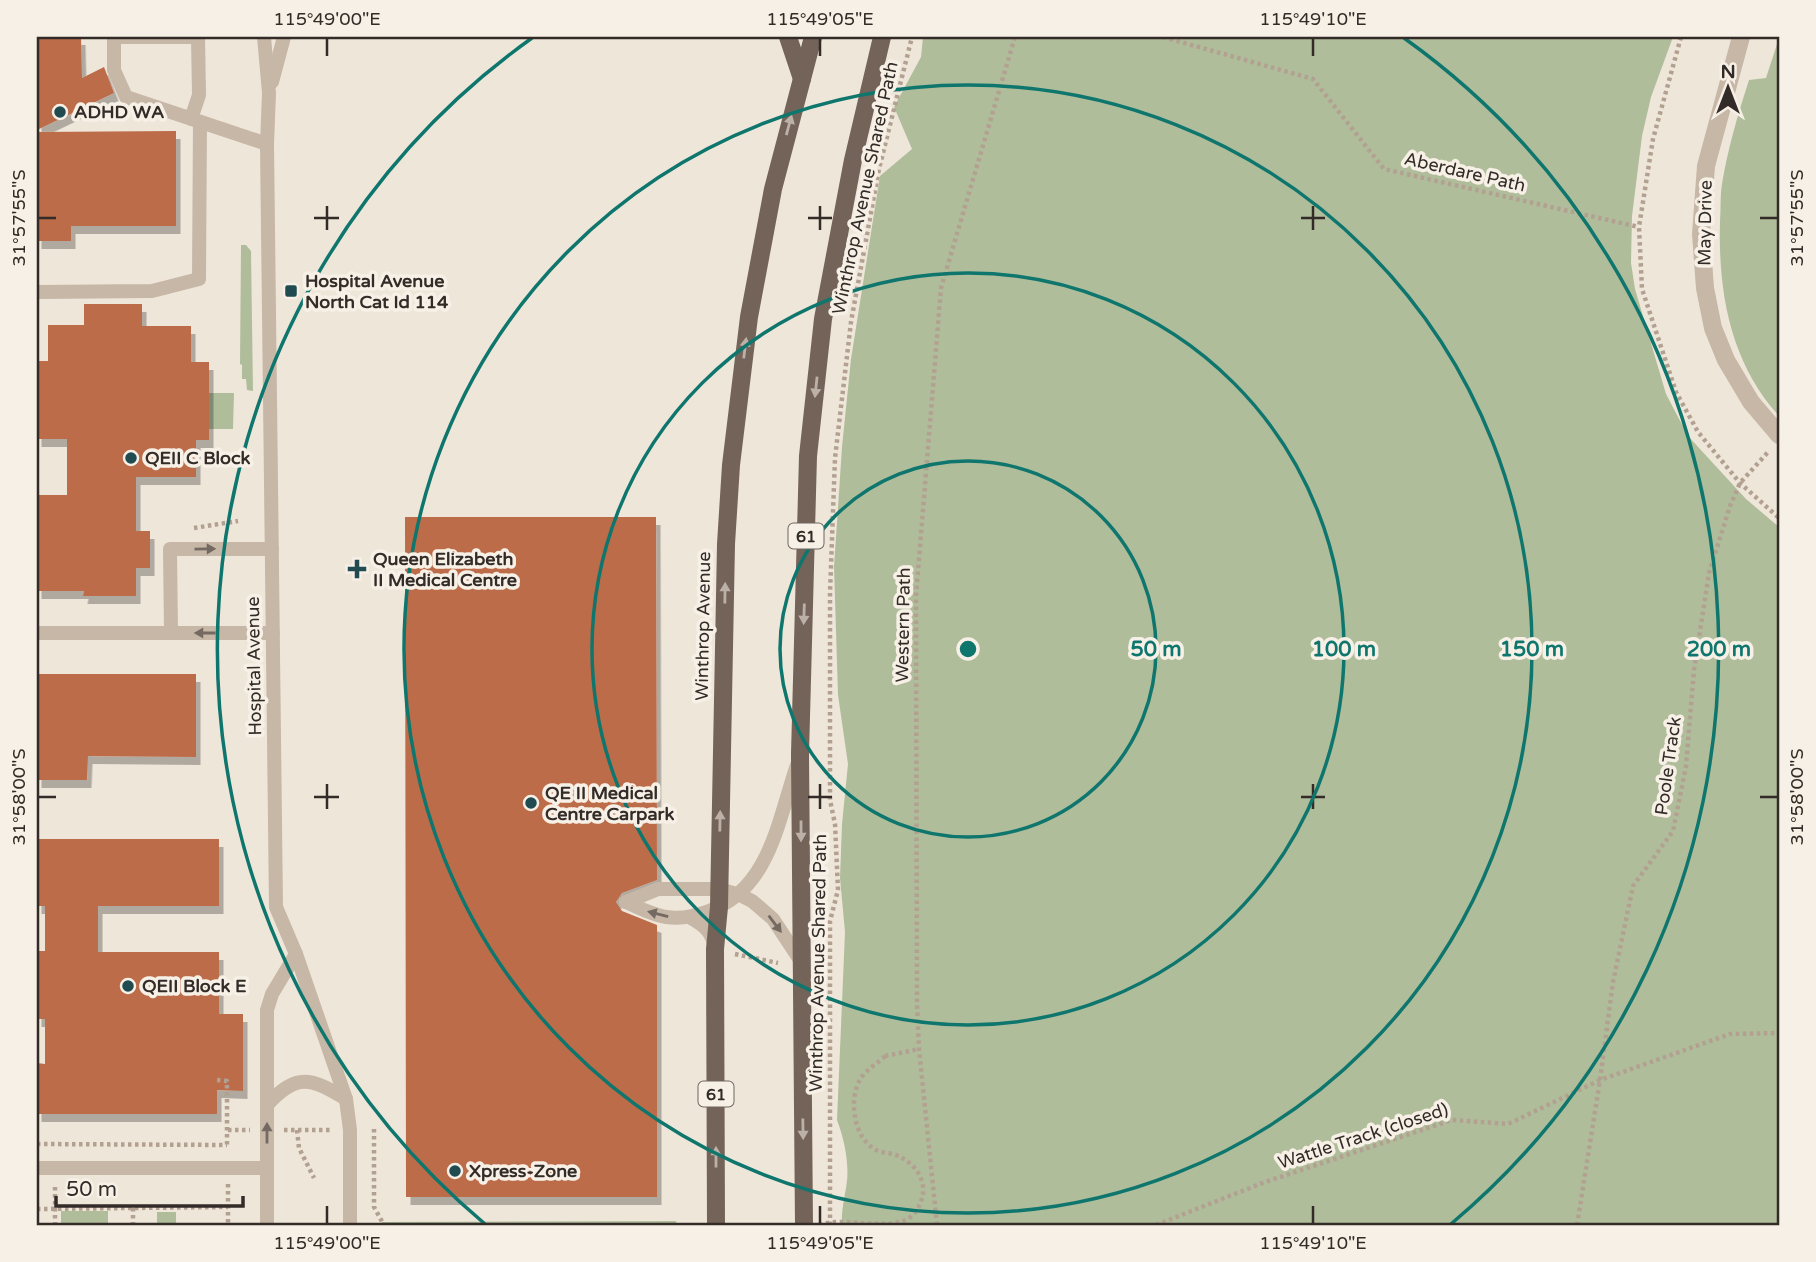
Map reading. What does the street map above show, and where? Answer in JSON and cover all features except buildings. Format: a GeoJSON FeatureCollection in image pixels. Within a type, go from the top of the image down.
{"type":"FeatureCollection","features":[{"type":"Feature","properties":{"kind":"main road"},"geometry":{"type":"LineString","coordinates":[[788,37],[802,79]]}},
{"type":"Feature","properties":{"kind":"main road","name":"Winthrop Avenue"},"geometry":{"type":"LineString","coordinates":[[716,1225],[715,949],[719,898],[726,544],[731,465],[752,304],[773,189],[813,37]]}},
{"type":"Feature","properties":{"kind":"main road","name":"61"},"geometry":{"type":"LineString","coordinates":[[804,1225],[800,754],[808,456],[823,319],[853,160],[882,37]]}},
{"type":"Feature","properties":{"kind":"street","name":"May Drive"},"geometry":{"type":"LineString","coordinates":[[1741,37],[1706,166],[1701,234],[1705,288],[1713,328],[1726,360],[1775,442]]}},
{"type":"Feature","properties":{"kind":"lane"},"geometry":{"type":"LineString","coordinates":[[37,292],[152,292],[199,279],[196,120],[199,95],[198,37],[114,37],[114,70],[126,97],[196,120],[267,144]]}},
{"type":"Feature","properties":{"kind":"lane","name":"Hospital Avenue"},"geometry":{"type":"LineString","coordinates":[[264,37],[269,93],[267,144],[276,907],[296,954],[346,1098],[351,1130],[350,1225]]}},
{"type":"Feature","properties":{"kind":"lane","name":"Hospital Avenue"},"geometry":{"type":"LineString","coordinates":[[269,93],[285,37]]}},
{"type":"Feature","properties":{"kind":"lane"},"geometry":{"type":"LineString","coordinates":[[172,632],[170,549],[272,549]]}},
{"type":"Feature","properties":{"kind":"lane"},"geometry":{"type":"LineString","coordinates":[[37,633],[273,633]]}},
{"type":"Feature","properties":{"kind":"lane"},"geometry":{"type":"LineString","coordinates":[[740,895],[755,879],[765,861],[800,754]]}},
{"type":"Feature","properties":{"kind":"lane"},"geometry":{"type":"LineString","coordinates":[[715,949],[712,936],[704,925],[691,918],[658,917],[626,902],[658,888],[719,898],[740,895],[752,901],[773,919],[802,963]]}},
{"type":"Feature","properties":{"kind":"lane"},"geometry":{"type":"LineString","coordinates":[[691,918],[719,898]]}},
{"type":"Feature","properties":{"kind":"lane"},"geometry":{"type":"LineString","coordinates":[[267,1225],[267,1010],[272,993],[296,954]]}},
{"type":"Feature","properties":{"kind":"lane"},"geometry":{"type":"LineString","coordinates":[[267,1105],[281,1090],[302,1080],[318,1082],[346,1098]]}},
{"type":"Feature","properties":{"kind":"lane"},"geometry":{"type":"LineString","coordinates":[[37,1168],[267,1168]]}},
{"type":"Feature","properties":{"kind":"path","name":"Winthrop Avenue Shared Path"},"geometry":{"type":"LineString","coordinates":[[830,1225],[830,921],[838,890],[835,824],[830,800],[830,593],[835,458],[850,322],[879,169],[912,37]]}},
{"type":"Feature","properties":{"kind":"path","name":"Western Path"},"geometry":{"type":"LineString","coordinates":[[937,1225],[919,1049],[917,991],[916,596],[941,288],[1015,37]]}},
{"type":"Feature","properties":{"kind":"path","name":"Aberdare Path"},"geometry":{"type":"LineString","coordinates":[[1163,37],[1313,79],[1384,169],[1639,227]]}},
{"type":"Feature","properties":{"kind":"path"},"geometry":{"type":"LineString","coordinates":[[1681,37],[1653,139],[1639,227],[1642,289],[1676,392],[1698,432],[1740,483],[1779,518]]}},
{"type":"Feature","properties":{"kind":"path","name":"Poole Track"},"geometry":{"type":"LineString","coordinates":[[1577,1225],[1613,982],[1633,886],[1673,831],[1686,766],[1694,670],[1709,573],[1740,483],[1775,442]]}},
{"type":"Feature","properties":{"kind":"path"},"geometry":{"type":"LineString","coordinates":[[190,528],[238,521]]}},
{"type":"Feature","properties":{"kind":"path"},"geometry":{"type":"LineString","coordinates":[[735,954],[778,963]]}},
{"type":"Feature","properties":{"kind":"path","name":"Wattle Track (closed)"},"geometry":{"type":"LineString","coordinates":[[1156,1225],[1265,1182],[1452,1120],[1508,1124],[1600,1080],[1730,1034],[1779,1033]]}},
{"type":"Feature","properties":{"kind":"path"},"geometry":{"type":"LineString","coordinates":[[819,1225],[855,1221],[901,1222],[916,1213],[923,1198],[923,1181],[913,1165],[896,1155],[875,1149],[863,1137],[856,1121],[853,1100],[861,1077],[885,1056],[919,1049]]}},
{"type":"Feature","properties":{"kind":"path"},"geometry":{"type":"LineString","coordinates":[[374,1129],[374,1207],[384,1225]]}},
{"type":"Feature","properties":{"kind":"path"},"geometry":{"type":"LineString","coordinates":[[297,1130],[299,1148],[314,1178]]}},
{"type":"Feature","properties":{"kind":"path"},"geometry":{"type":"LineString","coordinates":[[37,1144],[227,1145]]}},
{"type":"Feature","properties":{"kind":"path"},"geometry":{"type":"LineString","coordinates":[[37,1209],[228,1207]]}},
{"type":"Feature","properties":{"kind":"path"},"geometry":{"type":"LineString","coordinates":[[134,1208],[134,1225]]}},
{"type":"Feature","properties":{"kind":"path"},"geometry":{"type":"LineString","coordinates":[[613,1225],[622,1225]]}},
{"type":"Feature","properties":{"kind":"green space"},"geometry":{"type":"Polygon","coordinates":[[[923,37],[1673,37],[1651,97],[1642,136],[1632,216],[1631,263],[1635,289],[1666,394],[1688,436],[1746,499],[1779,527],[1779,1225],[842,1225],[847,1174],[845,1150],[837,1120],[845,932],[840,878],[848,764],[838,695],[834,567],[842,447],[851,359],[880,176],[912,149],[894,107],[921,57],[923,37]]]}},
{"type":"Feature","properties":{"kind":"green space"},"geometry":{"type":"Polygon","coordinates":[[[1779,38],[1779,416],[1749,373],[1730,325],[1721,274],[1720,221],[1721,189],[1727,157],[1749,80],[1766,78],[1779,38]]]}},
{"type":"Feature","properties":{"kind":"green space"},"geometry":{"type":"Polygon","coordinates":[[[241,245],[246,245],[251,251],[253,391],[247,390],[240,364],[241,245]]]}},
{"type":"Feature","properties":{"kind":"green space"},"geometry":{"type":"Polygon","coordinates":[[[209,393],[234,393],[233,429],[209,429],[209,393]]]}},
{"type":"Feature","properties":{"kind":"green space"},"geometry":{"type":"Polygon","coordinates":[[[61,1211],[108,1211],[108,1225],[61,1225],[61,1211]]]}},
{"type":"Feature","properties":{"kind":"green space"},"geometry":{"type":"Polygon","coordinates":[[[157,1212],[176,1212],[176,1225],[157,1225],[157,1212]]]}},
{"type":"Feature","properties":{"kind":"green space"},"geometry":{"type":"Polygon","coordinates":[[[676,1221],[677,1225],[382,1225],[382,1222],[676,1221]]]}},
{"type":"Feature","properties":{"kind":"place","name":"ADHD WA"},"geometry":{"type":"Point","coordinates":[60,112]}},
{"type":"Feature","properties":{"kind":"place","name":"Hospital Avenue North Cat Id 114"},"geometry":{"type":"Point","coordinates":[291,291]}},
{"type":"Feature","properties":{"kind":"place","name":"QEII C Block"},"geometry":{"type":"Point","coordinates":[131,458]}},
{"type":"Feature","properties":{"kind":"place","name":"Queen Elizabeth II Medical Centre"},"geometry":{"type":"Point","coordinates":[357,569]}},
{"type":"Feature","properties":{"kind":"place","name":"QE II Medical Centre Carpark"},"geometry":{"type":"Point","coordinates":[531,803]}},
{"type":"Feature","properties":{"kind":"place","name":"QEII Block E"},"geometry":{"type":"Point","coordinates":[128,986]}},
{"type":"Feature","properties":{"kind":"place","name":"Xpress-Zone"},"geometry":{"type":"Point","coordinates":[455,1171]}}]}
